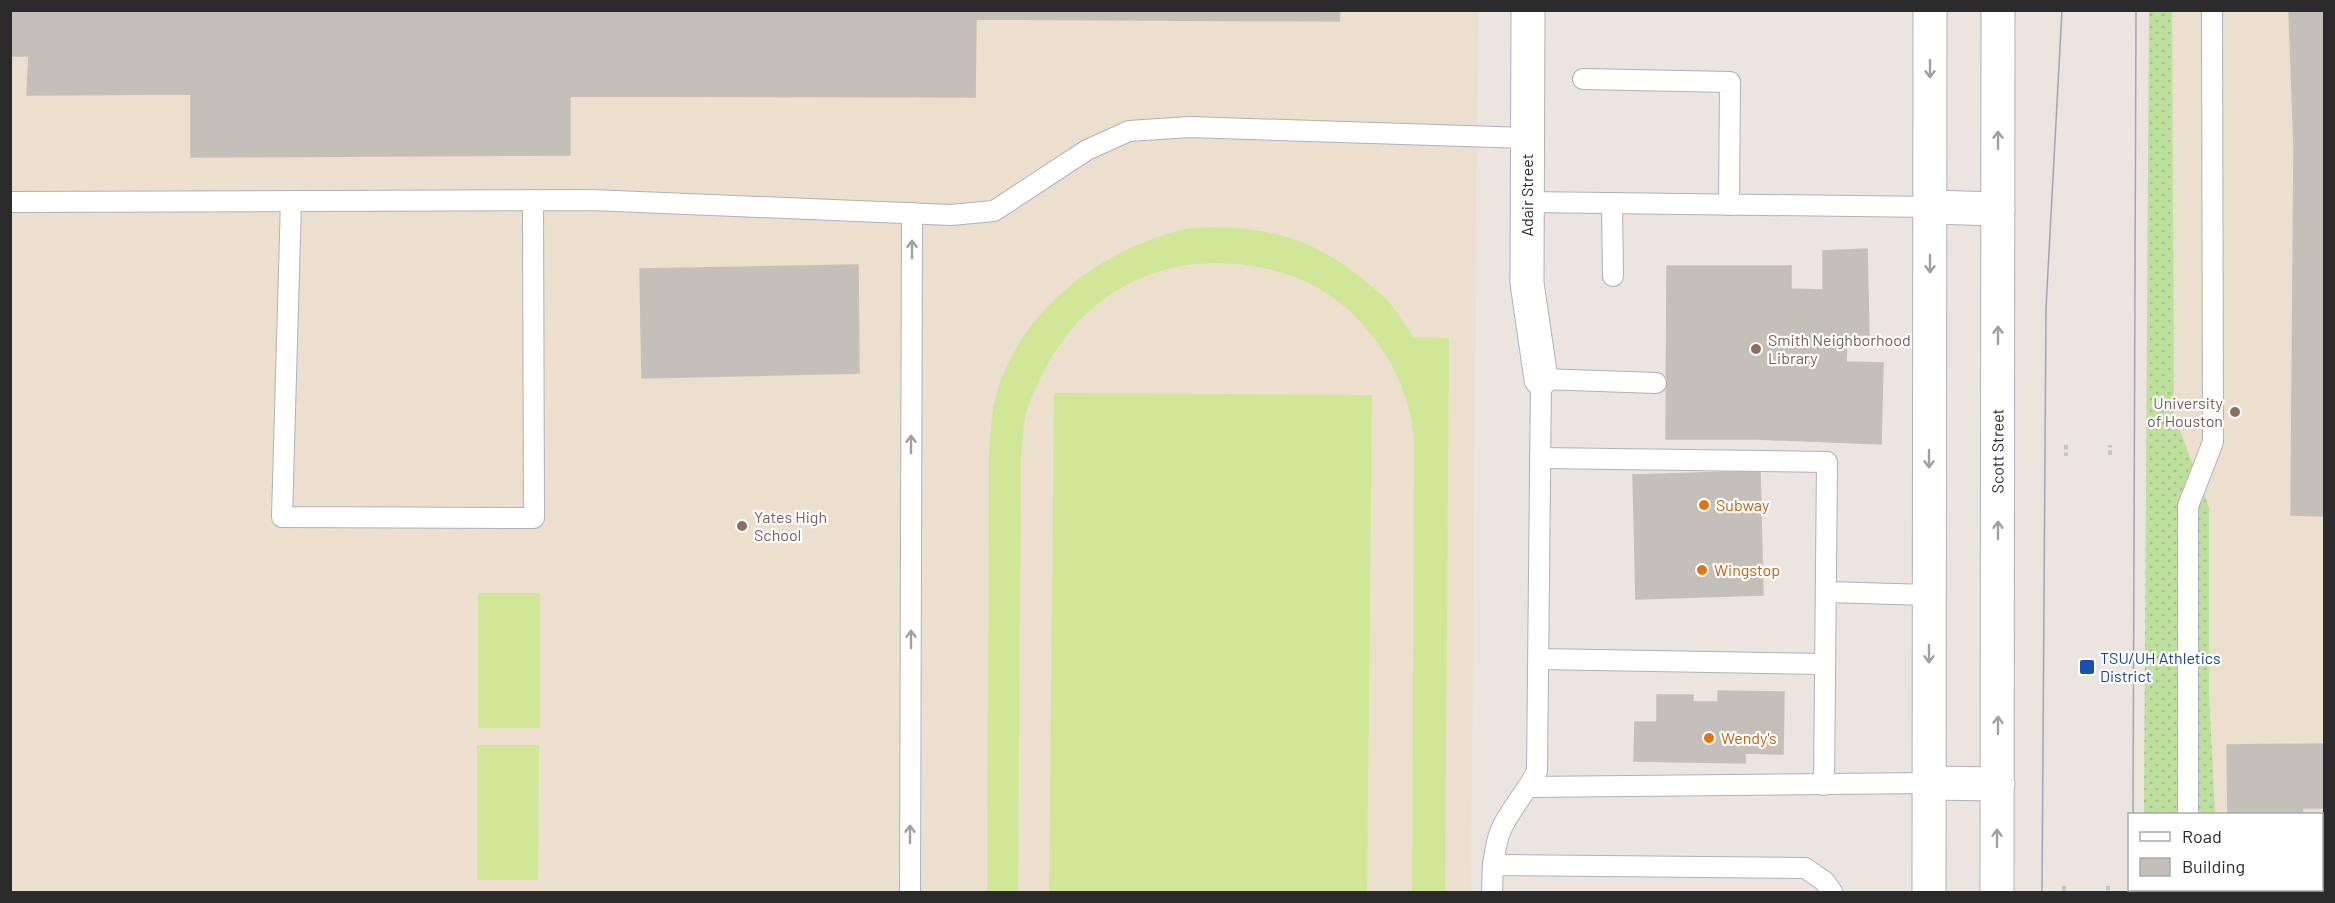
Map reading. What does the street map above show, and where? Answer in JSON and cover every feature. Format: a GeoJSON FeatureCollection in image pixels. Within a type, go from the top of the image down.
{"type":"FeatureCollection","features":[{"type":"Feature","properties":{"kind":"main road","name":"Adair Street"},"geometry":{"type":"LineString","coordinates":[[1528,10],[1527,283],[1540,379]]}},
{"type":"Feature","properties":{"kind":"main road"},"geometry":{"type":"LineString","coordinates":[[1929,892],[1930,10]]}},
{"type":"Feature","properties":{"kind":"main road","name":"Scott Street"},"geometry":{"type":"LineString","coordinates":[[1997,892],[1998,10]]}},
{"type":"Feature","properties":{"kind":"main road"},"geometry":{"type":"LineString","coordinates":[[1930,207],[1998,209]]}},
{"type":"Feature","properties":{"kind":"main road"},"geometry":{"type":"LineString","coordinates":[[1929,783],[1998,784]]}},
{"type":"Feature","properties":{"kind":"lane"},"geometry":{"type":"LineString","coordinates":[[2188,813],[2188,506],[2213,442],[2212,10]]}},
{"type":"Feature","properties":{"kind":"lane"},"geometry":{"type":"LineString","coordinates":[[1583,79],[1730,82],[1729,205]]}},
{"type":"Feature","properties":{"kind":"lane"},"geometry":{"type":"LineString","coordinates":[[10,202],[592,200],[951,215],[994,211],[1087,150],[1129,131],[1189,127],[1528,138]]}},
{"type":"Feature","properties":{"kind":"lane"},"geometry":{"type":"LineString","coordinates":[[291,201],[282,517],[534,518],[533,200]]}},
{"type":"Feature","properties":{"kind":"lane"},"geometry":{"type":"LineString","coordinates":[[1527,202],[1930,207]]}},
{"type":"Feature","properties":{"kind":"lane"},"geometry":{"type":"LineString","coordinates":[[1612,203],[1613,276]]}},
{"type":"Feature","properties":{"kind":"lane"},"geometry":{"type":"LineString","coordinates":[[910,892],[912,213]]}},
{"type":"Feature","properties":{"kind":"lane"},"geometry":{"type":"LineString","coordinates":[[1492,892],[1493,865],[1499,834],[1538,771],[1540,379],[1656,383]]}},
{"type":"Feature","properties":{"kind":"lane"},"geometry":{"type":"LineString","coordinates":[[1540,458],[1827,462],[1824,785]]}},
{"type":"Feature","properties":{"kind":"lane"},"geometry":{"type":"LineString","coordinates":[[1826,592],[1929,595]]}},
{"type":"Feature","properties":{"kind":"lane"},"geometry":{"type":"LineString","coordinates":[[1539,659],[1825,664]]}},
{"type":"Feature","properties":{"kind":"lane"},"geometry":{"type":"LineString","coordinates":[[1529,788],[1929,783]]}},
{"type":"Feature","properties":{"kind":"lane"},"geometry":{"type":"LineString","coordinates":[[1493,865],[1805,868],[1824,881],[1832,892]]}},
{"type":"Feature","properties":{"kind":"path"},"geometry":{"type":"LineString","coordinates":[[2066,445],[2066,456]]}},
{"type":"Feature","properties":{"kind":"path"},"geometry":{"type":"LineString","coordinates":[[2110,445],[2110,455]]}},
{"type":"Feature","properties":{"kind":"path"},"geometry":{"type":"LineString","coordinates":[[2064,886],[2064,892]]}},
{"type":"Feature","properties":{"kind":"path"},"geometry":{"type":"LineString","coordinates":[[2108,886],[2108,892]]}},
{"type":"Feature","properties":{"kind":"shaded area","name":"Yates High School"},"geometry":{"type":"Polygon","coordinates":[[[10,11],[1478,11],[1471,892],[11,892],[10,11]]]}},
{"type":"Feature","properties":{"kind":"shaded area","name":"University of Houston"},"geometry":{"type":"Polygon","coordinates":[[[2149,11],[2324,11],[2324,892],[2143,892],[2323,891],[2323,813],[2144,813],[2149,11]]]}},
{"type":"Feature","properties":{"kind":"green space"},"geometry":{"type":"Polygon","coordinates":[[[2172,10],[2174,415],[2209,507],[2209,695],[2215,813],[2144,813],[2149,11],[2172,10]]]}},
{"type":"Feature","properties":{"kind":"green space"},"geometry":{"type":"Polygon","coordinates":[[[1213,227],[1276,234],[1313,247],[1331,256],[1382,295],[1414,337],[1449,338],[1445,892],[1412,892],[1414,442],[1403,391],[1379,345],[1353,314],[1323,291],[1290,275],[1251,266],[1217,263],[1185,266],[1154,273],[1126,286],[1099,303],[1076,324],[1056,350],[1029,405],[1025,418],[1021,454],[1018,892],[987,892],[989,451],[992,414],[997,392],[1009,362],[1025,335],[1045,310],[1068,288],[1121,252],[1185,229],[1213,227]]]}},
{"type":"Feature","properties":{"kind":"green space"},"geometry":{"type":"Polygon","coordinates":[[[1054,393],[1372,395],[1367,892],[1049,892],[1054,393]]]}},
{"type":"Feature","properties":{"kind":"green space"},"geometry":{"type":"Polygon","coordinates":[[[478,593],[540,593],[540,728],[478,728],[478,593]]]}},
{"type":"Feature","properties":{"kind":"green space"},"geometry":{"type":"Polygon","coordinates":[[[477,745],[539,745],[538,880],[477,880],[477,745]]]}},
{"type":"Feature","properties":{"kind":"green space"},"geometry":{"type":"Polygon","coordinates":[[[2144,891],[2256,891],[2256,892],[2144,891]]]}},
{"type":"Feature","properties":{"kind":"building"},"geometry":{"type":"Polygon","coordinates":[[[10,10],[1340,10],[1339,21],[976,19],[975,97],[570,96],[570,155],[191,157],[191,94],[27,95],[29,56],[10,56],[10,10]]]}},
{"type":"Feature","properties":{"kind":"building"},"geometry":{"type":"Polygon","coordinates":[[[2289,10],[2324,10],[2324,516],[2291,515],[2294,147],[2289,10]]]}},
{"type":"Feature","properties":{"kind":"building","name":"Smith Neighborhood Library"},"geometry":{"type":"Polygon","coordinates":[[[1867,249],[1869,335],[1847,335],[1846,362],[1883,363],[1881,444],[1757,439],[1666,439],[1667,266],[1791,266],[1791,289],[1823,290],[1823,251],[1867,249]]]}},
{"type":"Feature","properties":{"kind":"building"},"geometry":{"type":"Polygon","coordinates":[[[858,265],[859,373],[642,378],[640,269],[858,265]]]}},
{"type":"Feature","properties":{"kind":"building"},"geometry":{"type":"Polygon","coordinates":[[[1760,471],[1763,595],[1636,599],[1633,475],[1760,471]]]}},
{"type":"Feature","properties":{"kind":"building","name":"Wendy's"},"geometry":{"type":"Polygon","coordinates":[[[1718,691],[1784,692],[1783,754],[1745,753],[1745,763],[1634,761],[1635,722],[1657,722],[1657,695],[1693,695],[1693,702],[1718,702],[1718,691]]]}},
{"type":"Feature","properties":{"kind":"building"},"geometry":{"type":"Polygon","coordinates":[[[2324,744],[2324,808],[2302,808],[2303,813],[2228,813],[2227,745],[2324,744]]]}},
{"type":"Feature","properties":{"kind":"tram line"},"geometry":{"type":"LineString","coordinates":[[2042,892],[2046,308],[2062,10]]}},
{"type":"Feature","properties":{"kind":"tram line"},"geometry":{"type":"LineString","coordinates":[[2133,813],[2136,10]]}},
{"type":"Feature","properties":{"kind":"place","name":"Smith Neighborhood Library"},"geometry":{"type":"Point","coordinates":[1756,349]}},
{"type":"Feature","properties":{"kind":"place","name":"University of Houston"},"geometry":{"type":"Point","coordinates":[2235,412]}},
{"type":"Feature","properties":{"kind":"place","name":"Subway"},"geometry":{"type":"Point","coordinates":[1704,505]}},
{"type":"Feature","properties":{"kind":"place","name":"Yates High School"},"geometry":{"type":"Point","coordinates":[742,526]}},
{"type":"Feature","properties":{"kind":"place","name":"Wingstop"},"geometry":{"type":"Point","coordinates":[1702,570]}},
{"type":"Feature","properties":{"kind":"place","name":"TSU/UH Athletics District"},"geometry":{"type":"Point","coordinates":[2087,667]}},
{"type":"Feature","properties":{"kind":"place","name":"Wendy's"},"geometry":{"type":"Point","coordinates":[1709,738]}}]}
